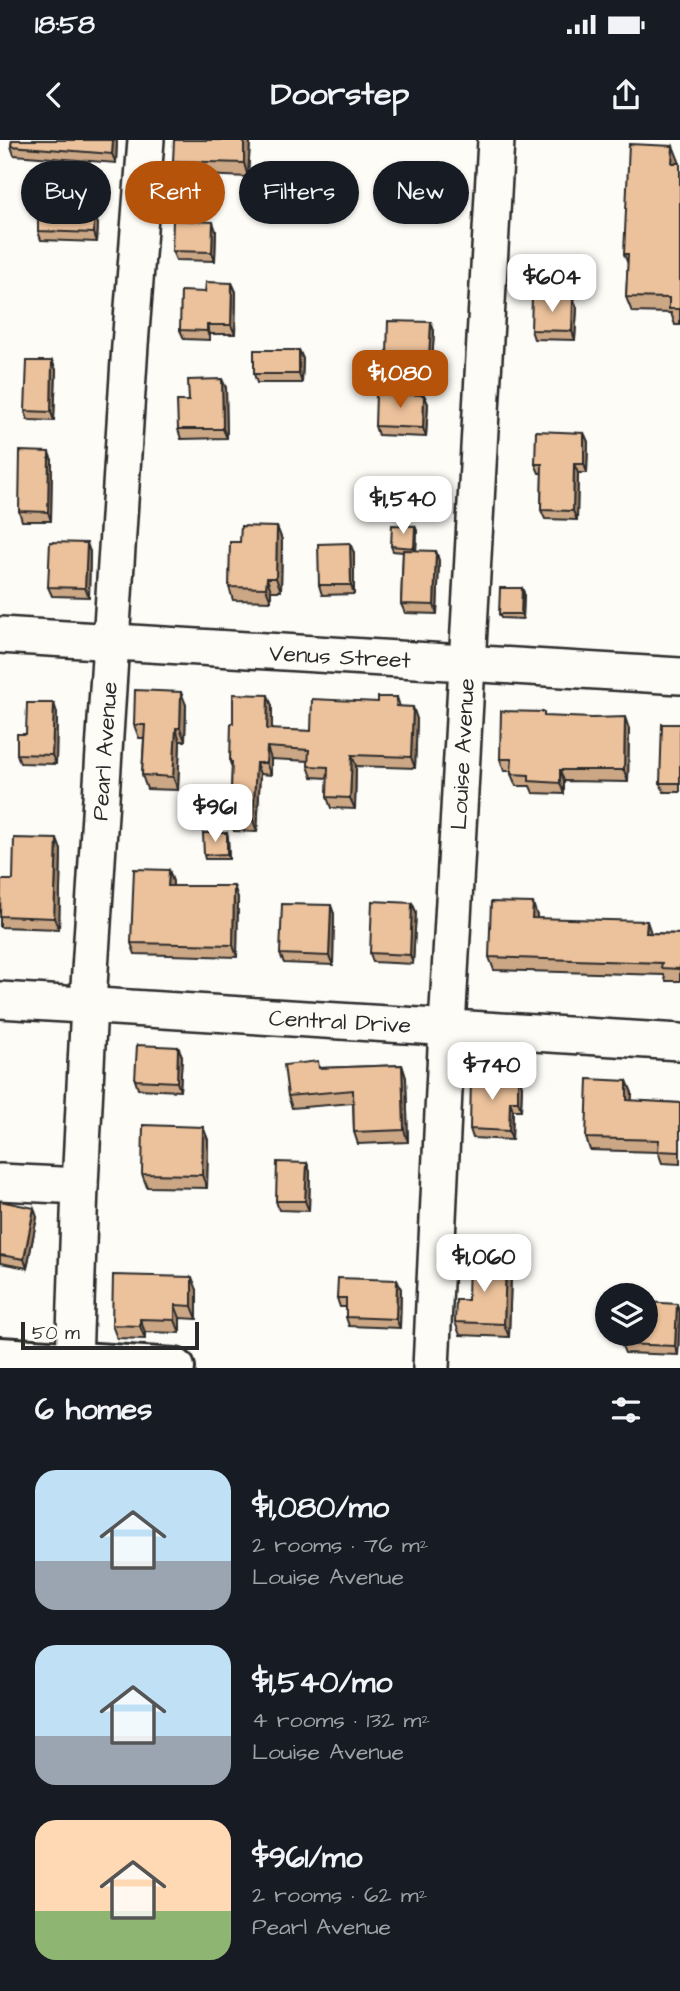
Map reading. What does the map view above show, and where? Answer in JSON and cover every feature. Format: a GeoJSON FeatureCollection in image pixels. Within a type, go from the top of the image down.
{"type":"FeatureCollection","features":[{"type":"Feature","properties":{"kind":"main road"},"geometry":{"type":"LineString","coordinates":[[0,1357],[175,1368]]}},
{"type":"Feature","properties":{"kind":"street","name":"Pearl Avenue"},"geometry":{"type":"LineString","coordinates":[[74,1362],[89,986],[130,345],[146,140]]}},
{"type":"Feature","properties":{"kind":"street","name":"Louise Avenue"},"geometry":{"type":"LineString","coordinates":[[431,1368],[496,140]]}},
{"type":"Feature","properties":{"kind":"street","name":"Venus Street"},"geometry":{"type":"LineString","coordinates":[[0,635],[680,676]]}},
{"type":"Feature","properties":{"kind":"street","name":"Central Drive"},"geometry":{"type":"LineString","coordinates":[[0,1000],[680,1042]]}},
{"type":"Feature","properties":{"kind":"street"},"geometry":{"type":"LineString","coordinates":[[0,1182],[80,1186]]}},
{"type":"Feature","properties":{"kind":"building"},"geometry":{"type":"Polygon","coordinates":[[[12,140],[113,140],[112,154],[11,146],[12,140]]]}},
{"type":"Feature","properties":{"kind":"building"},"geometry":{"type":"Polygon","coordinates":[[[174,140],[244,140],[244,161],[239,163],[173,161],[174,140]]]}},
{"type":"Feature","properties":{"kind":"building"},"geometry":{"type":"Polygon","coordinates":[[[629,144],[673,146],[672,163],[680,163],[680,309],[669,309],[669,298],[626,297],[628,254],[624,254],[629,144]]]}},
{"type":"Feature","properties":{"kind":"building"},"geometry":{"type":"Polygon","coordinates":[[[38,224],[94,224],[94,233],[38,231],[38,224]]]}},
{"type":"Feature","properties":{"kind":"building"},"geometry":{"type":"Polygon","coordinates":[[[173,224],[213,224],[212,252],[172,251],[173,224]]]}},
{"type":"Feature","properties":{"kind":"building"},"geometry":{"type":"Polygon","coordinates":[[[206,282],[232,283],[231,325],[207,325],[207,331],[180,330],[181,291],[205,292],[206,282]]]}},
{"type":"Feature","properties":{"kind":"building"},"geometry":{"type":"Polygon","coordinates":[[[532,297],[573,298],[572,331],[531,330],[532,297]]]}},
{"type":"Feature","properties":{"kind":"building"},"geometry":{"type":"Polygon","coordinates":[[[388,321],[431,322],[429,356],[387,354],[388,321]]]}},
{"type":"Feature","properties":{"kind":"building"},"geometry":{"type":"Polygon","coordinates":[[[254,350],[299,350],[299,374],[254,374],[254,350]]]}},
{"type":"Feature","properties":{"kind":"building"},"geometry":{"type":"Polygon","coordinates":[[[27,361],[52,361],[51,412],[25,411],[27,361]]]}},
{"type":"Feature","properties":{"kind":"building"},"geometry":{"type":"Polygon","coordinates":[[[222,379],[223,429],[178,429],[177,401],[189,401],[188,380],[222,379]]]}},
{"type":"Feature","properties":{"kind":"building"},"geometry":{"type":"Polygon","coordinates":[[[376,393],[424,395],[423,428],[375,426],[376,393]]]}},
{"type":"Feature","properties":{"kind":"building"},"geometry":{"type":"Polygon","coordinates":[[[536,431],[584,433],[584,464],[574,464],[573,511],[541,510],[542,464],[535,464],[536,431]]]}},
{"type":"Feature","properties":{"kind":"building"},"geometry":{"type":"Polygon","coordinates":[[[20,451],[49,452],[48,512],[19,511],[20,451]]]}},
{"type":"Feature","properties":{"kind":"building"},"geometry":{"type":"Polygon","coordinates":[[[392,525],[415,526],[414,548],[391,546],[392,525]]]}},
{"type":"Feature","properties":{"kind":"building"},"geometry":{"type":"Polygon","coordinates":[[[241,526],[277,527],[276,578],[267,578],[266,588],[229,587],[230,542],[240,542],[241,526]]]}},
{"type":"Feature","properties":{"kind":"building"},"geometry":{"type":"Polygon","coordinates":[[[50,542],[87,543],[85,588],[48,587],[50,542]]]}},
{"type":"Feature","properties":{"kind":"building"},"geometry":{"type":"Polygon","coordinates":[[[350,543],[351,585],[319,585],[318,544],[350,543]]]}},
{"type":"Feature","properties":{"kind":"building"},"geometry":{"type":"Polygon","coordinates":[[[403,550],[436,551],[434,605],[401,604],[403,550]]]}},
{"type":"Feature","properties":{"kind":"building"},"geometry":{"type":"Polygon","coordinates":[[[500,588],[522,588],[521,614],[499,614],[500,588]]]}},
{"type":"Feature","properties":{"kind":"building"},"geometry":{"type":"Polygon","coordinates":[[[135,690],[181,692],[180,728],[176,728],[173,777],[142,775],[145,725],[134,725],[135,690]]]}},
{"type":"Feature","properties":{"kind":"building"},"geometry":{"type":"Polygon","coordinates":[[[233,694],[268,695],[267,729],[311,731],[312,699],[378,702],[378,697],[397,697],[396,706],[413,707],[411,757],[352,755],[350,798],[327,797],[328,767],[308,766],[309,750],[267,747],[266,763],[256,763],[253,820],[230,820],[233,694]]]}},
{"type":"Feature","properties":{"kind":"building"},"geometry":{"type":"Polygon","coordinates":[[[27,703],[54,703],[52,755],[17,754],[17,734],[26,734],[27,703]]]}},
{"type":"Feature","properties":{"kind":"building"},"geometry":{"type":"Polygon","coordinates":[[[501,711],[544,712],[544,716],[625,717],[624,770],[560,770],[560,783],[529,781],[529,775],[511,774],[512,759],[500,759],[501,711]]]}},
{"type":"Feature","properties":{"kind":"building"},"geometry":{"type":"Polygon","coordinates":[[[662,724],[680,724],[680,783],[660,783],[662,724]]]}},
{"type":"Feature","properties":{"kind":"building"},"geometry":{"type":"Polygon","coordinates":[[[203,833],[227,833],[227,854],[204,855],[203,833]]]}},
{"type":"Feature","properties":{"kind":"building"},"geometry":{"type":"Polygon","coordinates":[[[14,838],[57,839],[54,918],[0,916],[1,880],[13,880],[14,838]]]}},
{"type":"Feature","properties":{"kind":"building"},"geometry":{"type":"Polygon","coordinates":[[[134,869],[169,870],[168,886],[234,886],[233,945],[131,943],[134,869]]]}},
{"type":"Feature","properties":{"kind":"building"},"geometry":{"type":"Polygon","coordinates":[[[372,901],[412,903],[410,955],[370,953],[372,901]]]}},
{"type":"Feature","properties":{"kind":"building"},"geometry":{"type":"Polygon","coordinates":[[[491,902],[533,903],[532,918],[647,921],[646,933],[680,934],[680,969],[661,968],[662,963],[489,957],[491,902]]]}},
{"type":"Feature","properties":{"kind":"building"},"geometry":{"type":"Polygon","coordinates":[[[282,904],[331,905],[329,956],[280,954],[282,904]]]}},
{"type":"Feature","properties":{"kind":"building"},"geometry":{"type":"Polygon","coordinates":[[[137,1045],[178,1047],[177,1082],[135,1080],[137,1045]]]}},
{"type":"Feature","properties":{"kind":"building"},"geometry":{"type":"Polygon","coordinates":[[[318,1061],[319,1068],[402,1065],[404,1130],[354,1132],[353,1090],[288,1096],[284,1065],[318,1061]]]}},
{"type":"Feature","properties":{"kind":"building"},"geometry":{"type":"Polygon","coordinates":[[[471,1076],[518,1077],[518,1101],[510,1101],[509,1131],[470,1129],[471,1076]]]}},
{"type":"Feature","properties":{"kind":"building"},"geometry":{"type":"Polygon","coordinates":[[[588,1079],[627,1081],[627,1100],[680,1103],[680,1152],[658,1151],[659,1140],[586,1138],[588,1079]]]}},
{"type":"Feature","properties":{"kind":"building"},"geometry":{"type":"Polygon","coordinates":[[[143,1125],[203,1127],[202,1175],[142,1174],[143,1125]]]}},
{"type":"Feature","properties":{"kind":"building"},"geometry":{"type":"Polygon","coordinates":[[[277,1162],[307,1163],[305,1201],[276,1201],[277,1162]]]}},
{"type":"Feature","properties":{"kind":"building"},"geometry":{"type":"Polygon","coordinates":[[[0,1201],[34,1208],[24,1259],[0,1255],[0,1201]]]}},
{"type":"Feature","properties":{"kind":"building"},"geometry":{"type":"Polygon","coordinates":[[[469,1260],[506,1261],[504,1324],[455,1322],[456,1300],[468,1300],[469,1260]]]}},
{"type":"Feature","properties":{"kind":"building"},"geometry":{"type":"Polygon","coordinates":[[[113,1275],[192,1277],[192,1306],[175,1305],[175,1320],[140,1319],[140,1326],[112,1325],[113,1275]]]}},
{"type":"Feature","properties":{"kind":"building"},"geometry":{"type":"Polygon","coordinates":[[[338,1278],[397,1280],[396,1319],[346,1317],[346,1298],[337,1298],[338,1278]]]}},
{"type":"Feature","properties":{"kind":"building"},"geometry":{"type":"Polygon","coordinates":[[[658,1303],[677,1304],[675,1346],[658,1345],[658,1303]]]}}]}
